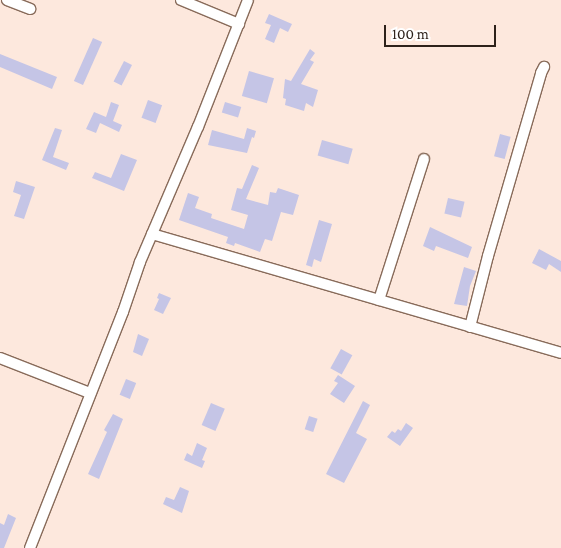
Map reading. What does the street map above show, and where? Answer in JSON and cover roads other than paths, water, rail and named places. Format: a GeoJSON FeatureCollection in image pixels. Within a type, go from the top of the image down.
{"type":"FeatureCollection","features":[{"type":"Feature","properties":{"kind":"street"},"geometry":{"type":"LineString","coordinates":[[7,0],[30,9]]}},
{"type":"Feature","properties":{"kind":"street"},"geometry":{"type":"LineString","coordinates":[[181,0],[239,24]]}},
{"type":"Feature","properties":{"kind":"street"},"geometry":{"type":"LineString","coordinates":[[30,548],[152,234],[248,0]]}},
{"type":"Feature","properties":{"kind":"street"},"geometry":{"type":"LineString","coordinates":[[470,326],[488,256],[544,67]]}},
{"type":"Feature","properties":{"kind":"street"},"geometry":{"type":"LineString","coordinates":[[380,300],[424,159]]}},
{"type":"Feature","properties":{"kind":"street"},"geometry":{"type":"LineString","coordinates":[[152,234],[561,353]]}},
{"type":"Feature","properties":{"kind":"street"},"geometry":{"type":"LineString","coordinates":[[0,358],[90,393]]}}]}
